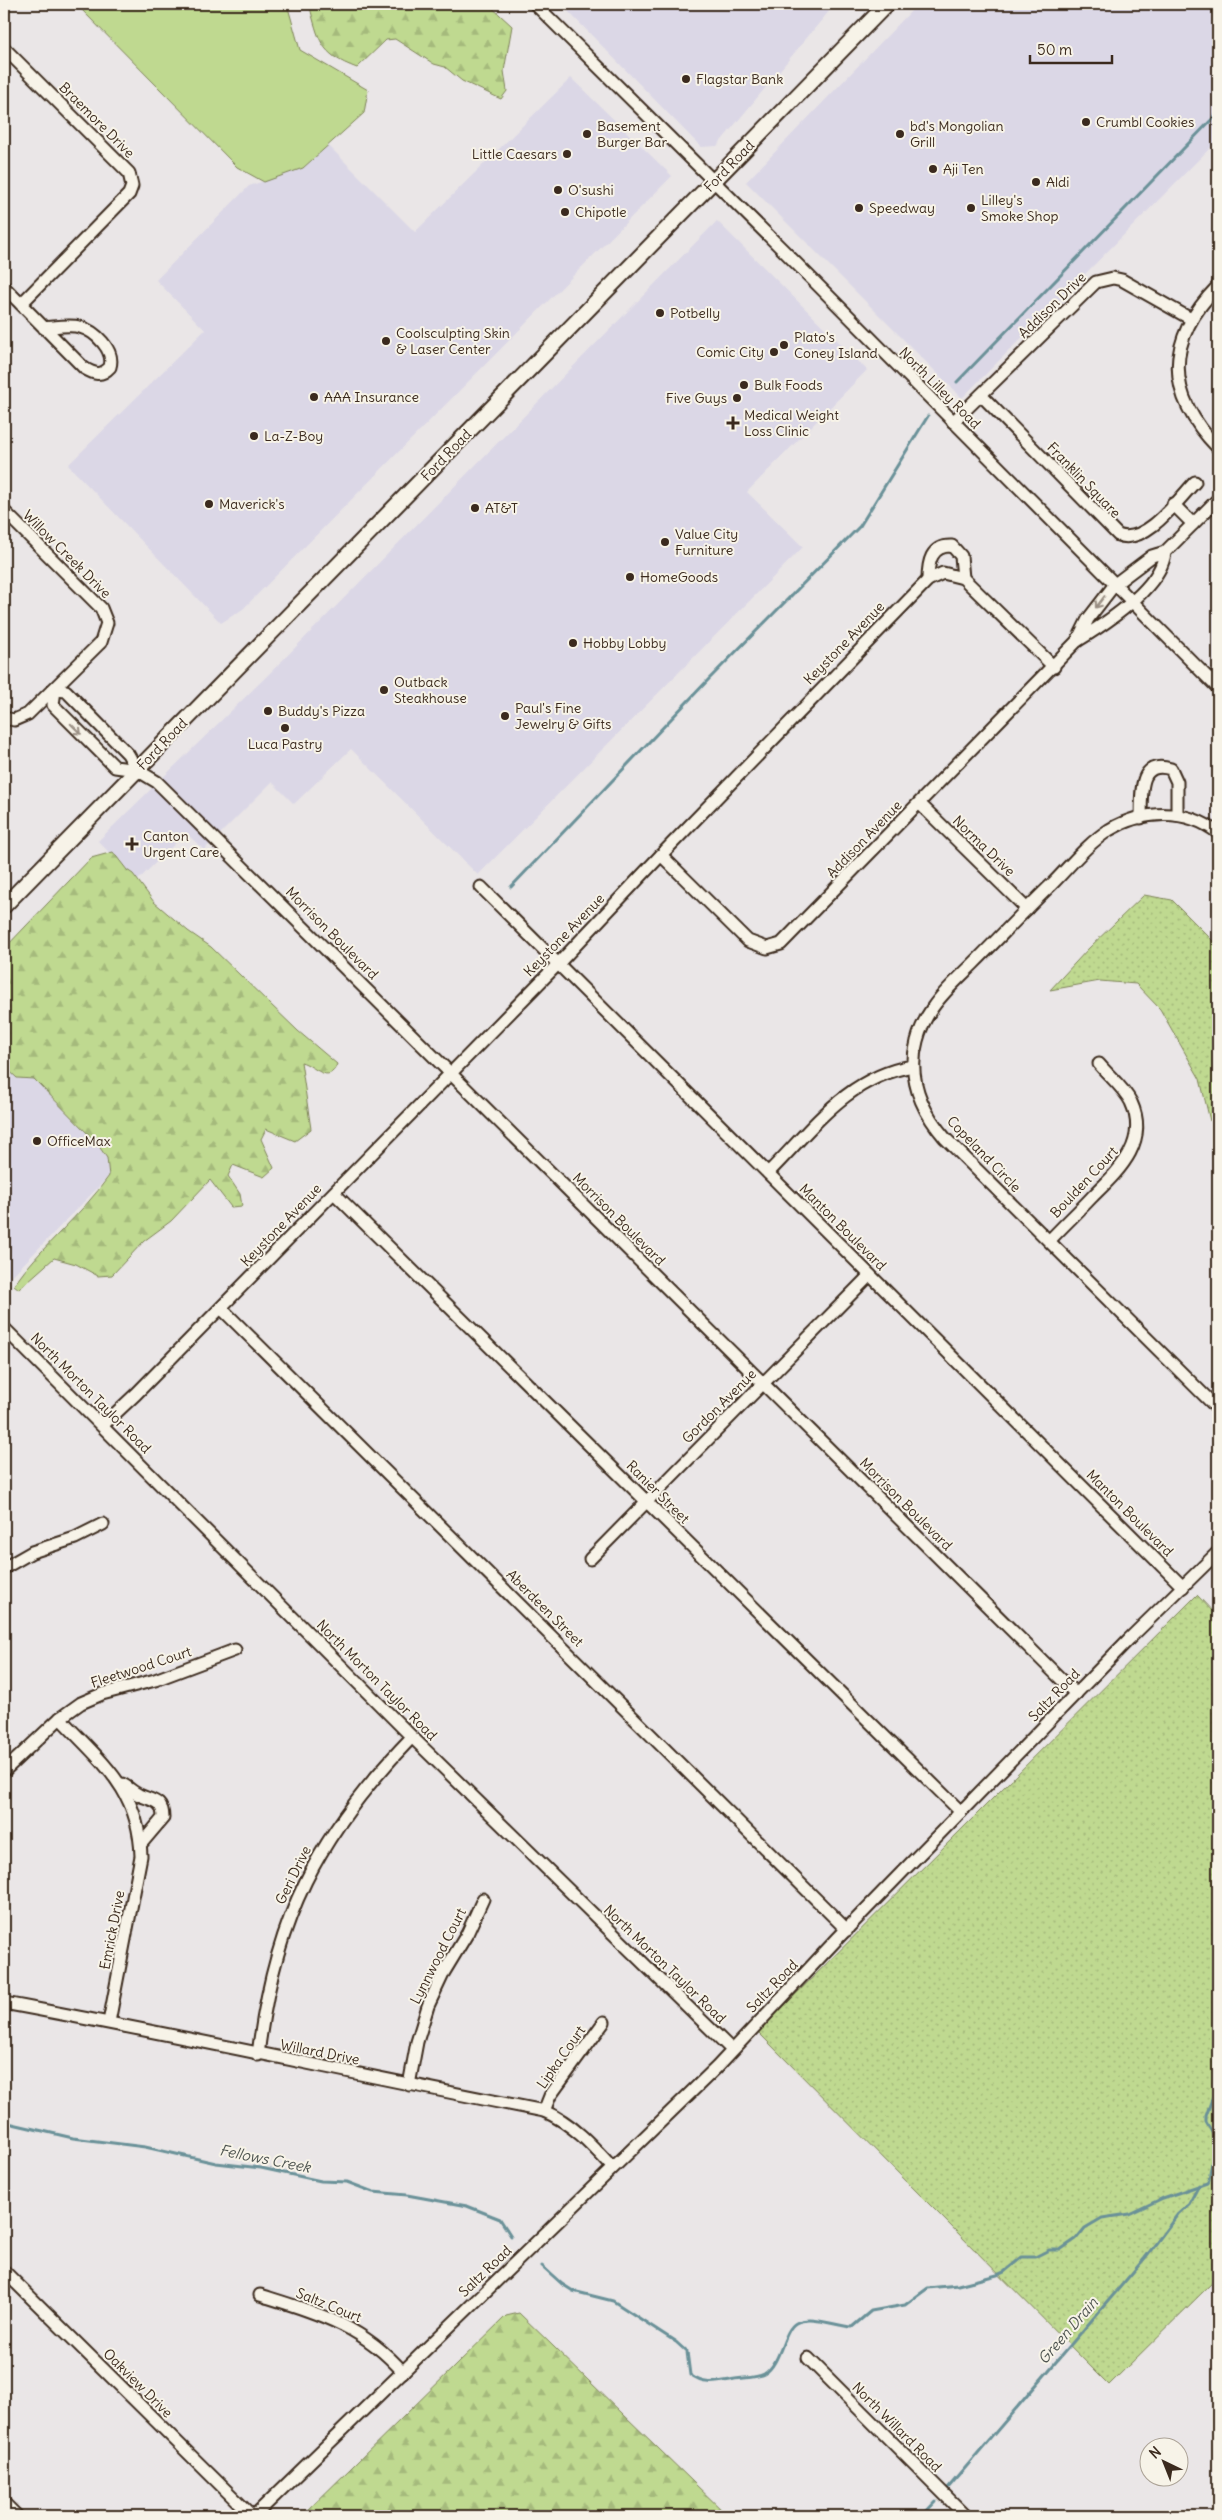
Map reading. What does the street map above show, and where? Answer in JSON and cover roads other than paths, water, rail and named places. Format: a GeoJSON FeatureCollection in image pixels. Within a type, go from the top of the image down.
{"type":"FeatureCollection","features":[{"type":"Feature","properties":{"kind":"main road","name":"Ford Road"},"geometry":{"type":"LineString","coordinates":[[4,906],[887,4]]}},
{"type":"Feature","properties":{"kind":"street","name":"North Lilley Road"},"geometry":{"type":"LineString","coordinates":[[535,4],[1218,688]]}},
{"type":"Feature","properties":{"kind":"street","name":"Braemore Drive"},"geometry":{"type":"LineString","coordinates":[[4,48],[129,173],[132,179],[129,194],[21,304]]}},
{"type":"Feature","properties":{"kind":"street","name":"Addison Drive"},"geometry":{"type":"LineString","coordinates":[[953,422],[1096,282],[1113,278],[1122,280],[1191,319]]}},
{"type":"Feature","properties":{"kind":"street"},"geometry":{"type":"LineString","coordinates":[[1218,286],[1201,304],[1191,319],[1184,335],[1179,356],[1182,391],[1193,418],[1218,448]]}},
{"type":"Feature","properties":{"kind":"street"},"geometry":{"type":"LineString","coordinates":[[4,288],[44,328],[90,372],[102,374],[110,367],[111,356],[108,349],[86,329],[69,326],[44,328]]}},
{"type":"Feature","properties":{"kind":"street","name":"Franklin Square"},"geometry":{"type":"LineString","coordinates":[[981,395],[1118,535],[1128,538],[1142,534],[1196,482]]}},
{"type":"Feature","properties":{"kind":"street","name":"Addison Avenue"},"geometry":{"type":"LineString","coordinates":[[1077,641],[1088,619],[1115,584],[1152,556],[1165,552],[1218,499]]}},
{"type":"Feature","properties":{"kind":"street"},"geometry":{"type":"LineString","coordinates":[[1173,504],[1193,524]]}},
{"type":"Feature","properties":{"kind":"street","name":"Willow Creek Drive"},"geometry":{"type":"LineString","coordinates":[[4,511],[100,608],[105,616],[106,631],[101,642],[55,690]]}},
{"type":"Feature","properties":{"kind":"street"},"geometry":{"type":"LineString","coordinates":[[928,580],[932,554],[938,548],[946,546],[952,546],[961,556],[963,578]]}},
{"type":"Feature","properties":{"kind":"street","name":"Addison Avenue"},"geometry":{"type":"LineString","coordinates":[[661,854],[748,941],[767,948],[787,940],[1054,667],[1077,641],[1133,603],[1164,563],[1165,552]]}},
{"type":"Feature","properties":{"kind":"street"},"geometry":{"type":"LineString","coordinates":[[928,580],[944,573],[963,578],[1054,667]]}},
{"type":"Feature","properties":{"kind":"street","name":"Keystone Avenue"},"geometry":{"type":"LineString","coordinates":[[103,1426],[558,964],[661,854],[928,580]]}},
{"type":"Feature","properties":{"kind":"street"},"geometry":{"type":"LineString","coordinates":[[4,718],[14,720],[28,714],[55,690],[66,691],[128,754],[137,770]]}},
{"type":"Feature","properties":{"kind":"street"},"geometry":{"type":"LineString","coordinates":[[55,690],[53,705],[114,767],[137,770]]}},
{"type":"Feature","properties":{"kind":"street"},"geometry":{"type":"LineString","coordinates":[[1141,818],[1143,780],[1150,770],[1160,766],[1171,770],[1177,782],[1177,815]]}},
{"type":"Feature","properties":{"kind":"street","name":"Morrison Boulevard"},"geometry":{"type":"LineString","coordinates":[[137,770],[157,782],[1076,1694]]}},
{"type":"Feature","properties":{"kind":"street","name":"Norma Drive"},"geometry":{"type":"LineString","coordinates":[[920,804],[1027,909]]}},
{"type":"Feature","properties":{"kind":"street","name":"Copeland Circle"},"geometry":{"type":"LineString","coordinates":[[1218,833],[1200,822],[1177,815],[1164,814],[1141,818],[1108,831],[1027,909],[932,1008],[917,1038],[913,1066],[918,1096],[935,1126],[1218,1409]]}},
{"type":"Feature","properties":{"kind":"street","name":"Manton Boulevard"},"geometry":{"type":"LineString","coordinates":[[481,887],[1184,1587]]}},
{"type":"Feature","properties":{"kind":"street","name":"Boulden Court"},"geometry":{"type":"LineString","coordinates":[[1048,1241],[1119,1170],[1134,1146],[1136,1121],[1132,1105],[1099,1064]]}},
{"type":"Feature","properties":{"kind":"street"},"geometry":{"type":"LineString","coordinates":[[768,1173],[854,1088],[882,1074],[913,1066]]}},
{"type":"Feature","properties":{"kind":"street","name":"Ranier Street"},"geometry":{"type":"LineString","coordinates":[[334,1193],[961,1812]]}},
{"type":"Feature","properties":{"kind":"street","name":"Gordon Avenue"},"geometry":{"type":"LineString","coordinates":[[590,1559],[870,1275]]}},
{"type":"Feature","properties":{"kind":"street","name":"Aberdeen Street"},"geometry":{"type":"LineString","coordinates":[[221,1308],[847,1930]]}},
{"type":"Feature","properties":{"kind":"street","name":"North Morton Taylor Road"},"geometry":{"type":"LineString","coordinates":[[4,1328],[412,1737],[732,2050]]}},
{"type":"Feature","properties":{"kind":"street"},"geometry":{"type":"LineString","coordinates":[[4,1568],[32,1552],[75,1538],[103,1524]]}},
{"type":"Feature","properties":{"kind":"street","name":"Saltz Road"},"geometry":{"type":"LineString","coordinates":[[253,2516],[732,2050],[1076,1694],[1218,1552]]}},
{"type":"Feature","properties":{"kind":"street","name":"Fleetwood Court"},"geometry":{"type":"LineString","coordinates":[[4,1771],[60,1718],[81,1704],[102,1694],[155,1680],[235,1650]]}},
{"type":"Feature","properties":{"kind":"street","name":"Emrick Drive"},"geometry":{"type":"LineString","coordinates":[[60,1718],[120,1783],[137,1794],[156,1800],[162,1806],[163,1818],[141,1844]]}},
{"type":"Feature","properties":{"kind":"street","name":"Geri Drive"},"geometry":{"type":"LineString","coordinates":[[258,2055],[265,2005],[274,1965],[290,1917],[308,1874],[326,1841],[350,1806],[412,1737]]}},
{"type":"Feature","properties":{"kind":"street","name":"Emrick Drive"},"geometry":{"type":"LineString","coordinates":[[109,2022],[142,1856],[136,1816],[120,1783]]}},
{"type":"Feature","properties":{"kind":"street","name":"Lynnwood Court"},"geometry":{"type":"LineString","coordinates":[[409,2085],[417,2042],[428,2006],[444,1972],[467,1934],[482,1899]]}},
{"type":"Feature","properties":{"kind":"street","name":"Willard Drive"},"geometry":{"type":"LineString","coordinates":[[4,2003],[109,2022],[258,2055],[544,2111],[558,2117],[572,2128],[612,2167]]}},
{"type":"Feature","properties":{"kind":"street","name":"Lipka Court"},"geometry":{"type":"LineString","coordinates":[[544,2111],[550,2096],[604,2022]]}},
{"type":"Feature","properties":{"kind":"street","name":"Oakview Drive"},"geometry":{"type":"LineString","coordinates":[[4,2271],[253,2516]]}},
{"type":"Feature","properties":{"kind":"street","name":"Saltz Court"},"geometry":{"type":"LineString","coordinates":[[260,2295],[322,2315],[352,2328],[379,2347],[403,2372]]}},
{"type":"Feature","properties":{"kind":"street","name":"North Willard Road"},"geometry":{"type":"LineString","coordinates":[[808,2358],[966,2516]]}},
{"type":"Feature","properties":{"kind":"street"},"geometry":{"type":"LineString","coordinates":[[4,2503],[18,2516]]}},
{"type":"Feature","properties":{"kind":"waterway"},"geometry":{"type":"LineString","coordinates":[[957,382],[1218,113]]}},
{"type":"Feature","properties":{"kind":"waterway"},"geometry":{"type":"LineString","coordinates":[[511,887],[709,679],[860,526],[928,416]]}},
{"type":"Feature","properties":{"kind":"waterway","name":"Fellows Creek"},"geometry":{"type":"LineString","coordinates":[[542,2266],[573,2291],[613,2301],[676,2342],[687,2352],[690,2375],[695,2378],[704,2382],[714,2382],[760,2376],[770,2369],[788,2333],[796,2323],[816,2320],[852,2327],[871,2311],[905,2305],[928,2288],[958,2285],[997,2275],[1004,2272],[1022,2257],[1035,2257],[1049,2250],[1060,2250],[1076,2239],[1085,2228],[1102,2218],[1129,2214],[1163,2198],[1207,2183],[1216,2139],[1206,2122],[1206,2116],[1212,2099],[1218,2094]]}},
{"type":"Feature","properties":{"kind":"waterway","name":"Fellows Creek"},"geometry":{"type":"LineString","coordinates":[[4,2122],[73,2138],[145,2147],[216,2163],[261,2168],[321,2181],[347,2182],[373,2192],[407,2195],[467,2206],[500,2219],[511,2236]]}},
{"type":"Feature","properties":{"kind":"waterway","name":"Green Drain"},"geometry":{"type":"LineString","coordinates":[[948,2488],[1145,2258],[1178,2214],[1189,2204],[1199,2185]]}},
{"type":"Feature","properties":{"kind":"waterway","name":"Green Drain"},"geometry":{"type":"LineString","coordinates":[[922,2516],[936,2501]]}},
{"type":"Feature","properties":{"kind":"place","name":"Flagstar Bank"},"geometry":{"type":"Point","coordinates":[686,79]}},
{"type":"Feature","properties":{"kind":"place","name":"Crumbl Cookies"},"geometry":{"type":"Point","coordinates":[1086,122]}},
{"type":"Feature","properties":{"kind":"place","name":"Basement Burger Bar"},"geometry":{"type":"Point","coordinates":[587,134]}},
{"type":"Feature","properties":{"kind":"place","name":"bd's Mongolian Grill"},"geometry":{"type":"Point","coordinates":[900,134]}},
{"type":"Feature","properties":{"kind":"place","name":"Little Caesars"},"geometry":{"type":"Point","coordinates":[567,154]}},
{"type":"Feature","properties":{"kind":"place","name":"Aji Ten"},"geometry":{"type":"Point","coordinates":[933,169]}},
{"type":"Feature","properties":{"kind":"place","name":"Aldi"},"geometry":{"type":"Point","coordinates":[1036,182]}},
{"type":"Feature","properties":{"kind":"place","name":"O'sushi"},"geometry":{"type":"Point","coordinates":[558,190]}},
{"type":"Feature","properties":{"kind":"place","name":"Speedway"},"geometry":{"type":"Point","coordinates":[859,208]}},
{"type":"Feature","properties":{"kind":"place","name":"Lilley's Smoke Shop"},"geometry":{"type":"Point","coordinates":[971,208]}},
{"type":"Feature","properties":{"kind":"place","name":"Chipotle"},"geometry":{"type":"Point","coordinates":[565,212]}},
{"type":"Feature","properties":{"kind":"place","name":"Potbelly"},"geometry":{"type":"Point","coordinates":[660,313]}},
{"type":"Feature","properties":{"kind":"place","name":"Coolsculpting Skin & Laser Center"},"geometry":{"type":"Point","coordinates":[386,341]}},
{"type":"Feature","properties":{"kind":"place","name":"Plato's Coney Island"},"geometry":{"type":"Point","coordinates":[784,345]}},
{"type":"Feature","properties":{"kind":"place","name":"Comic City"},"geometry":{"type":"Point","coordinates":[774,352]}},
{"type":"Feature","properties":{"kind":"place","name":"Bulk Foods"},"geometry":{"type":"Point","coordinates":[744,385]}},
{"type":"Feature","properties":{"kind":"place","name":"AAA Insurance"},"geometry":{"type":"Point","coordinates":[314,397]}},
{"type":"Feature","properties":{"kind":"place","name":"Five Guys"},"geometry":{"type":"Point","coordinates":[737,398]}},
{"type":"Feature","properties":{"kind":"place","name":"Medical Weight Loss Clinic"},"geometry":{"type":"Point","coordinates":[733,423]}},
{"type":"Feature","properties":{"kind":"place","name":"La-Z-Boy"},"geometry":{"type":"Point","coordinates":[254,436]}},
{"type":"Feature","properties":{"kind":"place","name":"Maverick's"},"geometry":{"type":"Point","coordinates":[209,504]}},
{"type":"Feature","properties":{"kind":"place","name":"AT&T"},"geometry":{"type":"Point","coordinates":[475,508]}},
{"type":"Feature","properties":{"kind":"place","name":"Value City Furniture"},"geometry":{"type":"Point","coordinates":[665,542]}},
{"type":"Feature","properties":{"kind":"place","name":"HomeGoods"},"geometry":{"type":"Point","coordinates":[630,577]}},
{"type":"Feature","properties":{"kind":"place","name":"Hobby Lobby"},"geometry":{"type":"Point","coordinates":[573,643]}},
{"type":"Feature","properties":{"kind":"place","name":"Outback Steakhouse"},"geometry":{"type":"Point","coordinates":[384,690]}},
{"type":"Feature","properties":{"kind":"place","name":"Buddy's Pizza"},"geometry":{"type":"Point","coordinates":[268,711]}},
{"type":"Feature","properties":{"kind":"place","name":"Paul's Fine Jewelry & Gifts"},"geometry":{"type":"Point","coordinates":[505,716]}},
{"type":"Feature","properties":{"kind":"place","name":"Luca Pastry"},"geometry":{"type":"Point","coordinates":[285,728]}},
{"type":"Feature","properties":{"kind":"place","name":"Canton Urgent Care"},"geometry":{"type":"Point","coordinates":[132,844]}},
{"type":"Feature","properties":{"kind":"place","name":"OfficeMax"},"geometry":{"type":"Point","coordinates":[37,1141]}}]}
